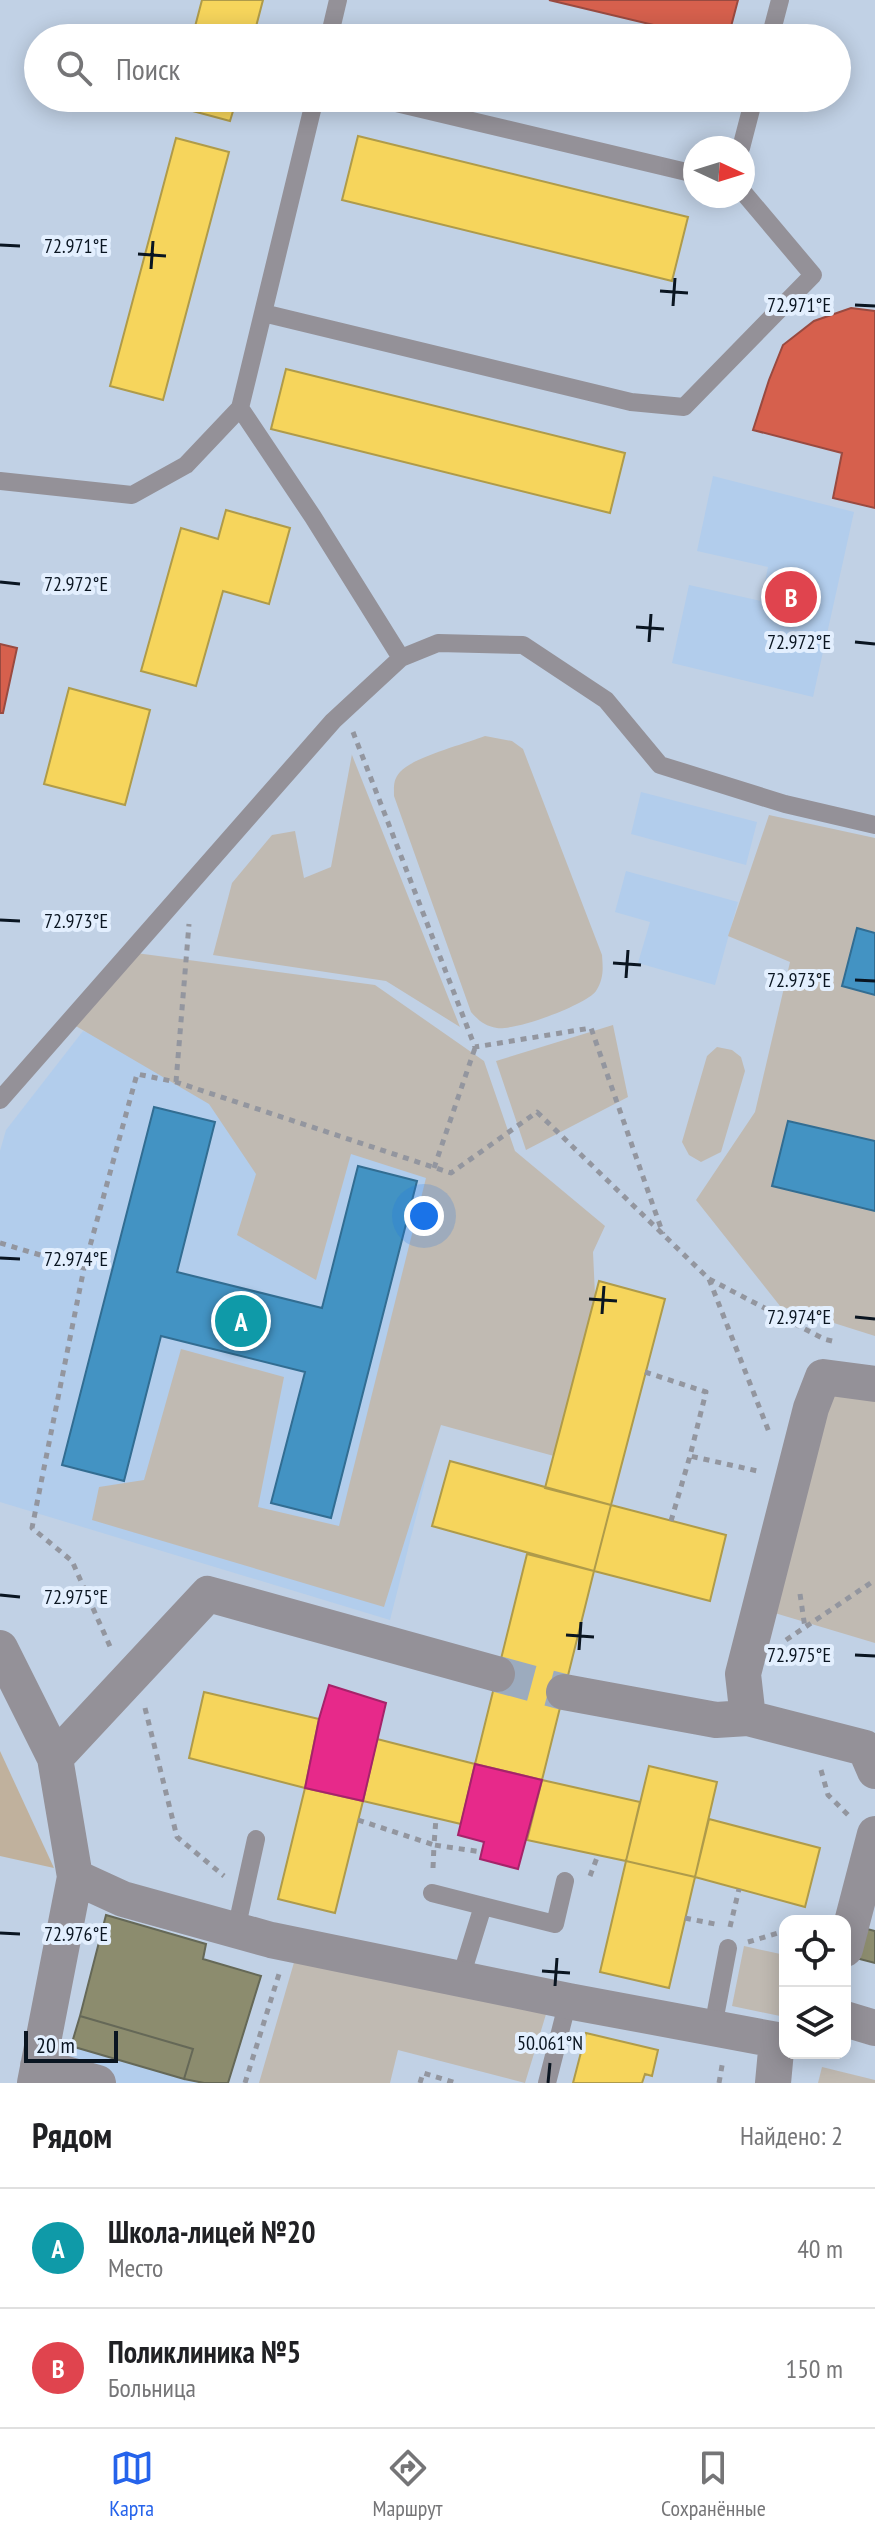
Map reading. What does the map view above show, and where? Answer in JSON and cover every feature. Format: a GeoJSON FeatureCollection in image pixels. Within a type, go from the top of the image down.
{"type":"FeatureCollection","features":[{"type":"Feature","properties":{"kind":"street"},"geometry":{"type":"LineString","coordinates":[[748,1718],[743,1674],[811,1408],[823,1377],[875,1384]]}},
{"type":"Feature","properties":{"kind":"street"},"geometry":{"type":"LineString","coordinates":[[55,1758],[208,1594],[497,1674]]}},
{"type":"Feature","properties":{"kind":"street"},"geometry":{"type":"LineString","coordinates":[[0,1648],[55,1758],[75,1877],[37,2075],[98,2083]]}},
{"type":"Feature","properties":{"kind":"street"},"geometry":{"type":"LineString","coordinates":[[564,1692],[716,1720],[748,1718],[865,1748],[875,1771]]}},
{"type":"Feature","properties":{"kind":"street"},"geometry":{"type":"LineString","coordinates":[[851,1926],[875,1834]]}},
{"type":"Feature","properties":{"kind":"street"},"geometry":{"type":"LineString","coordinates":[[75,1877],[123,1899],[271,1940],[568,2001],[779,2038]]}},
{"type":"Feature","properties":{"kind":"street"},"geometry":{"type":"LineString","coordinates":[[851,2021],[875,2028]]}},
{"type":"Feature","properties":{"kind":"street"},"geometry":{"type":"LineString","coordinates":[[773,2083],[779,2049]]}},
{"type":"Feature","properties":{"kind":"lane"},"geometry":{"type":"LineString","coordinates":[[332,24],[338,0]]}},
{"type":"Feature","properties":{"kind":"lane"},"geometry":{"type":"LineString","coordinates":[[774,24],[780,0]]}},
{"type":"Feature","properties":{"kind":"lane"},"geometry":{"type":"LineString","coordinates":[[0,481],[132,495],[186,465],[240,408],[312,112]]}},
{"type":"Feature","properties":{"kind":"lane"},"geometry":{"type":"LineString","coordinates":[[434,112],[683,171]]}},
{"type":"Feature","properties":{"kind":"lane"},"geometry":{"type":"LineString","coordinates":[[744,136],[750,112]]}},
{"type":"Feature","properties":{"kind":"lane"},"geometry":{"type":"LineString","coordinates":[[263,313],[631,402],[684,407],[813,275],[755,206]]}},
{"type":"Feature","properties":{"kind":"lane"},"geometry":{"type":"LineString","coordinates":[[240,408],[401,658]]}},
{"type":"Feature","properties":{"kind":"lane"},"geometry":{"type":"LineString","coordinates":[[0,1100],[344,710],[401,658],[438,643],[523,645],[606,700],[660,765],[785,804],[875,825]]}},
{"type":"Feature","properties":{"kind":"lane"},"geometry":{"type":"LineString","coordinates":[[236,1930],[256,1839]]}},
{"type":"Feature","properties":{"kind":"lane"},"geometry":{"type":"LineString","coordinates":[[432,1893],[555,1924],[565,1881]]}},
{"type":"Feature","properties":{"kind":"lane"},"geometry":{"type":"LineString","coordinates":[[461,1977],[483,1906]]}},
{"type":"Feature","properties":{"kind":"lane"},"geometry":{"type":"LineString","coordinates":[[713,2027],[728,1948]]}},
{"type":"Feature","properties":{"kind":"lane"},"geometry":{"type":"LineString","coordinates":[[547,2083],[568,2001]]}},
{"type":"Feature","properties":{"kind":"path"},"geometry":{"type":"LineString","coordinates":[[344,710],[475,1047],[434,1168]]}},
{"type":"Feature","properties":{"kind":"path"},"geometry":{"type":"LineString","coordinates":[[176,1082],[192,882]]}},
{"type":"Feature","properties":{"kind":"path"},"geometry":{"type":"LineString","coordinates":[[475,1047],[591,1028],[663,1235]]}},
{"type":"Feature","properties":{"kind":"path"},"geometry":{"type":"LineString","coordinates":[[244,1892],[177,1837],[145,1705],[114,1655],[72,1561],[32,1528],[84,1268],[137,1074],[176,1082],[451,1173],[537,1112],[709,1279],[837,1343]]}},
{"type":"Feature","properties":{"kind":"path"},"geometry":{"type":"LineString","coordinates":[[0,1243],[84,1268]]}},
{"type":"Feature","properties":{"kind":"path"},"geometry":{"type":"LineString","coordinates":[[709,1279],[772,1438]]}},
{"type":"Feature","properties":{"kind":"path"},"geometry":{"type":"LineString","coordinates":[[645,1372],[706,1392],[671,1521]]}},
{"type":"Feature","properties":{"kind":"path"},"geometry":{"type":"LineString","coordinates":[[690,1456],[783,1477],[787,1503]]}},
{"type":"Feature","properties":{"kind":"path"},"geometry":{"type":"LineString","coordinates":[[798,1581],[805,1628]]}},
{"type":"Feature","properties":{"kind":"path"},"geometry":{"type":"LineString","coordinates":[[432,1893],[436,1818]]}},
{"type":"Feature","properties":{"kind":"path"},"geometry":{"type":"LineString","coordinates":[[358,1820],[434,1845],[482,1852]]}},
{"type":"Feature","properties":{"kind":"path"},"geometry":{"type":"LineString","coordinates":[[739,1889],[728,1948],[779,1933]]}},
{"type":"Feature","properties":{"kind":"path"},"geometry":{"type":"LineString","coordinates":[[685,1918],[730,1927]]}},
{"type":"Feature","properties":{"kind":"path"},"geometry":{"type":"LineString","coordinates":[[420,2083],[423,2073],[456,2083]]}},
{"type":"Feature","properties":{"kind":"shaded area"},"geometry":{"type":"Polygon","coordinates":[[[713,476],[854,512],[813,697],[672,663],[689,585],[761,601],[768,567],[697,551],[713,476]]]}},
{"type":"Feature","properties":{"kind":"shaded area"},"geometry":{"type":"Polygon","coordinates":[[[485,736],[512,741],[523,749],[602,955],[600,982],[590,997],[550,1016],[506,1028],[486,1024],[471,1012],[394,796],[396,778],[407,766],[485,736]]]}},
{"type":"Feature","properties":{"kind":"shaded area"},"geometry":{"type":"Polygon","coordinates":[[[352,754],[460,1027],[386,981],[213,955],[232,883],[272,835],[295,831],[304,878],[331,867],[352,754]]]}},
{"type":"Feature","properties":{"kind":"shaded area"},"geometry":{"type":"Polygon","coordinates":[[[641,792],[757,822],[746,865],[631,834],[641,792]]]}},
{"type":"Feature","properties":{"kind":"shaded area"},"geometry":{"type":"Polygon","coordinates":[[[769,815],[875,838],[875,1336],[780,1306],[696,1200],[755,1112],[790,962],[728,936],[769,815]]]}},
{"type":"Feature","properties":{"kind":"shaded area"},"geometry":{"type":"Polygon","coordinates":[[[626,871],[738,902],[715,985],[638,963],[650,922],[615,912],[626,871]]]}},
{"type":"Feature","properties":{"kind":"shaded area"},"geometry":{"type":"Polygon","coordinates":[[[136,953],[375,985],[484,1061],[515,1151],[605,1226],[593,1252],[595,1295],[554,1456],[441,1425],[384,1607],[92,1520],[99,1487],[144,1480],[181,1349],[284,1377],[258,1507],[339,1526],[426,1178],[351,1154],[316,1280],[237,1235],[256,1174],[209,1104],[69,1022],[136,953]]]}},
{"type":"Feature","properties":{"kind":"shaded area"},"geometry":{"type":"Polygon","coordinates":[[[613,1025],[628,1097],[526,1150],[496,1061],[613,1025]]]}},
{"type":"Feature","properties":{"kind":"shaded area"},"geometry":{"type":"Polygon","coordinates":[[[83,1031],[482,1164],[431,1458],[390,1620],[0,1502],[0,1151],[6,1130],[83,1031]]]}},
{"type":"Feature","properties":{"kind":"shaded area"},"geometry":{"type":"Polygon","coordinates":[[[717,1047],[732,1050],[741,1057],[745,1071],[721,1152],[701,1162],[689,1155],[682,1142],[707,1056],[717,1047]]]}},
{"type":"Feature","properties":{"kind":"shaded area"},"geometry":{"type":"Polygon","coordinates":[[[831,1391],[875,1400],[875,1643],[768,1611],[831,1391]]]}},
{"type":"Feature","properties":{"kind":"shaded area"},"geometry":{"type":"Polygon","coordinates":[[[0,1751],[54,1868],[0,1856],[0,1751]]]}},
{"type":"Feature","properties":{"kind":"shaded area"},"geometry":{"type":"Polygon","coordinates":[[[744,1946],[779,1954],[779,2016],[732,2006],[744,1946]]]}},
{"type":"Feature","properties":{"kind":"shaded area"},"geometry":{"type":"Polygon","coordinates":[[[295,1959],[547,2011],[525,2083],[398,2050],[390,2083],[259,2083],[295,1959]]]}},
{"type":"Feature","properties":{"kind":"shaded area"},"geometry":{"type":"Polygon","coordinates":[[[80,2016],[193,2049],[204,2083],[59,2083],[80,2016]]]}},
{"type":"Feature","properties":{"kind":"shaded area"},"geometry":{"type":"Polygon","coordinates":[[[822,2067],[875,2080],[875,2083],[818,2083],[822,2067]]]}},
{"type":"Feature","properties":{"kind":"building: Жильё"},"geometry":{"type":"Polygon","coordinates":[[[202,0],[263,0],[257,24],[196,24],[202,0]]]}},
{"type":"Feature","properties":{"kind":"building: Жильё"},"geometry":{"type":"Polygon","coordinates":[[[196,112],[233,112],[230,121],[196,112]]]}},
{"type":"Feature","properties":{"kind":"building: Жильё"},"geometry":{"type":"Polygon","coordinates":[[[358,136],[688,217],[672,281],[342,200],[358,136]]]}},
{"type":"Feature","properties":{"kind":"building: Жильё"},"geometry":{"type":"Polygon","coordinates":[[[176,138],[229,152],[163,400],[110,386],[176,138]]]}},
{"type":"Feature","properties":{"kind":"building: Жильё"},"geometry":{"type":"Polygon","coordinates":[[[286,369],[625,453],[610,513],[271,429],[286,369]]]}},
{"type":"Feature","properties":{"kind":"building: Жильё"},"geometry":{"type":"Polygon","coordinates":[[[226,510],[290,528],[269,604],[223,591],[196,686],[141,671],[181,528],[218,539],[226,510]]]}},
{"type":"Feature","properties":{"kind":"building: Жильё"},"geometry":{"type":"Polygon","coordinates":[[[69,688],[150,710],[125,805],[44,784],[69,688]]]}},
{"type":"Feature","properties":{"kind":"building: Жильё"},"geometry":{"type":"Polygon","coordinates":[[[599,1281],[665,1299],[611,1505],[545,1488],[599,1281]]]}},
{"type":"Feature","properties":{"kind":"building: Жильё"},"geometry":{"type":"Polygon","coordinates":[[[450,1461],[611,1505],[594,1571],[432,1526],[450,1461]]]}},
{"type":"Feature","properties":{"kind":"building: Жильё"},"geometry":{"type":"Polygon","coordinates":[[[611,1505],[726,1535],[710,1601],[594,1571],[611,1505]]]}},
{"type":"Feature","properties":{"kind":"building: Жильё"},"geometry":{"type":"Polygon","coordinates":[[[527,1554],[594,1571],[542,1780],[475,1764],[527,1554]]]}},
{"type":"Feature","properties":{"kind":"building: Жильё"},"geometry":{"type":"Polygon","coordinates":[[[204,1692],[319,1719],[305,1788],[189,1758],[204,1692]]]}},
{"type":"Feature","properties":{"kind":"building: Жильё"},"geometry":{"type":"Polygon","coordinates":[[[377,1739],[475,1764],[461,1824],[363,1801],[377,1739]]]}},
{"type":"Feature","properties":{"kind":"building: Жильё"},"geometry":{"type":"Polygon","coordinates":[[[649,1766],[717,1782],[695,1877],[626,1861],[649,1766]]]}},
{"type":"Feature","properties":{"kind":"building: Жильё"},"geometry":{"type":"Polygon","coordinates":[[[542,1780],[640,1802],[626,1861],[527,1840],[542,1780]]]}},
{"type":"Feature","properties":{"kind":"building: Жильё"},"geometry":{"type":"Polygon","coordinates":[[[305,1788],[363,1801],[335,1913],[278,1899],[305,1788]]]}},
{"type":"Feature","properties":{"kind":"building: Жильё"},"geometry":{"type":"Polygon","coordinates":[[[709,1819],[820,1848],[805,1907],[695,1877],[709,1819]]]}},
{"type":"Feature","properties":{"kind":"building: Жильё"},"geometry":{"type":"Polygon","coordinates":[[[626,1861],[695,1877],[669,1988],[600,1972],[626,1861]]]}},
{"type":"Feature","properties":{"kind":"building: Жильё"},"geometry":{"type":"Polygon","coordinates":[[[586,2033],[658,2050],[652,2076],[645,2074],[642,2083],[573,2083],[586,2033]]]}},
{"type":"Feature","properties":{"kind":"building: Торговля"},"geometry":{"type":"Polygon","coordinates":[[[549,0],[738,0],[732,24],[649,24],[549,0]]]}},
{"type":"Feature","properties":{"kind":"building: Торговля"},"geometry":{"type":"Polygon","coordinates":[[[851,308],[875,311],[875,508],[833,498],[842,453],[753,430],[783,345],[814,321],[851,308]]]}},
{"type":"Feature","properties":{"kind":"building: Торговля"},"geometry":{"type":"Polygon","coordinates":[[[0,644],[17,648],[3,713],[0,713],[0,644]]]}},
{"type":"Feature","properties":{"kind":"building: Школы"},"geometry":{"type":"Polygon","coordinates":[[[857,928],[875,933],[875,995],[842,986],[857,928]]]}},
{"type":"Feature","properties":{"kind":"building: Школы"},"geometry":{"type":"Polygon","coordinates":[[[154,1107],[215,1122],[177,1272],[322,1308],[358,1166],[417,1181],[331,1518],[271,1503],[305,1372],[161,1336],[124,1481],[62,1465],[154,1107]]]}},
{"type":"Feature","properties":{"kind":"building: Школы"},"geometry":{"type":"Polygon","coordinates":[[[788,1121],[875,1141],[875,1211],[772,1186],[788,1121]]]}},
{"type":"Feature","properties":{"kind":"building: Медицина"},"geometry":{"type":"Polygon","coordinates":[[[329,1685],[386,1703],[363,1801],[305,1788],[329,1685]]]}},
{"type":"Feature","properties":{"kind":"building: Медицина"},"geometry":{"type":"Polygon","coordinates":[[[475,1764],[542,1780],[518,1869],[480,1859],[484,1842],[458,1835],[475,1764]]]}},
{"type":"Feature","properties":{"kind":"building: Промзона"},"geometry":{"type":"Polygon","coordinates":[[[106,1915],[206,1944],[203,1959],[261,1976],[228,2083],[184,2079],[193,2049],[80,2016],[106,1915]]]}},
{"type":"Feature","properties":{"kind":"building: Промзона"},"geometry":{"type":"Polygon","coordinates":[[[863,1928],[875,1931],[875,1963],[856,1958],[863,1928]]]}},
{"type":"Feature","properties":{"kind":"building: Промзона"},"geometry":{"type":"Polygon","coordinates":[[[80,2016],[193,2049],[184,2079],[71,2046],[80,2016]]]}},
{"type":"Feature","properties":{"kind":"tunnel"},"geometry":{"type":"LineString","coordinates":[[497,1674],[564,1692]]}},
{"type":"Feature","properties":{"kind":"place","name":"Поликлиника №5"},"geometry":{"type":"Point","coordinates":[791,597]}},
{"type":"Feature","properties":{"kind":"place","name":"Школа-лицей №20"},"geometry":{"type":"Point","coordinates":[241,1321]}}]}
